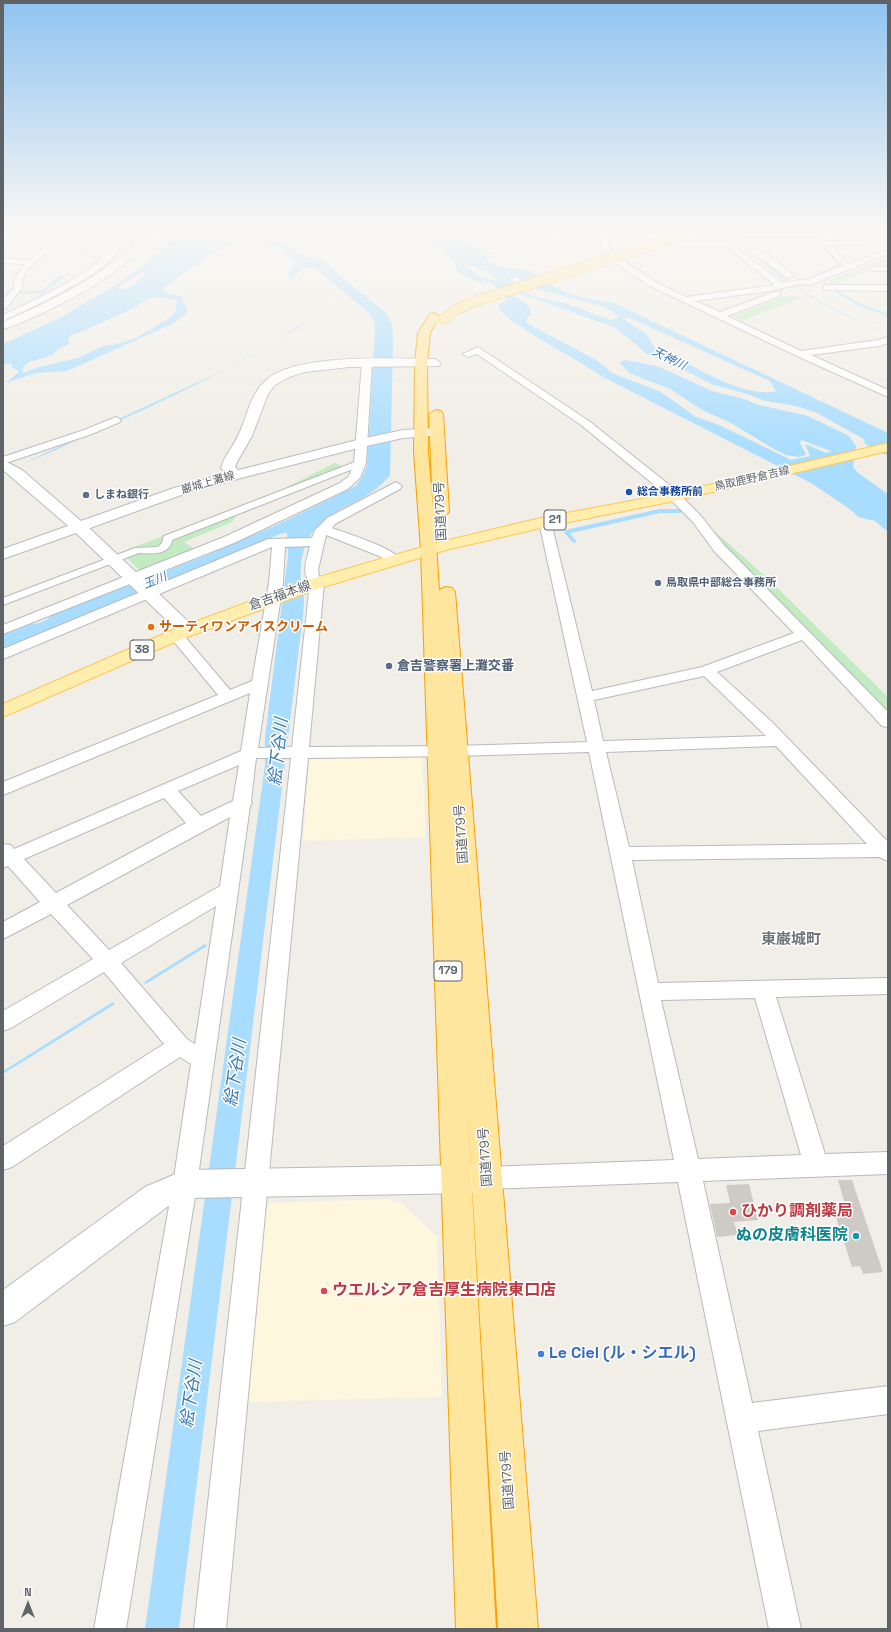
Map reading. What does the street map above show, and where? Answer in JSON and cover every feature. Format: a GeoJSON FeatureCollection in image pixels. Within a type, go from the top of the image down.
{"type":"FeatureCollection","features":[{"type":"Feature","properties":{"kind":"highway"},"geometry":{"type":"LineString","coordinates":[[438,319],[450,306],[461,301]]}},
{"type":"Feature","properties":{"kind":"highway"},"geometry":{"type":"LineString","coordinates":[[438,319],[476,301]]}},
{"type":"Feature","properties":{"kind":"highway","name":"国道179号"},"geometry":{"type":"LineString","coordinates":[[438,319],[433,342],[420,363],[420,433],[436,548],[447,750],[457,1180],[476,1629]]}},
{"type":"Feature","properties":{"kind":"highway","name":"国道179号"},"geometry":{"type":"LineString","coordinates":[[447,750],[487,1178],[518,1629]]}},
{"type":"Feature","properties":{"kind":"main road"},"geometry":{"type":"LineString","coordinates":[[3,326],[56,301]]}},
{"type":"Feature","properties":{"kind":"main road"},"geometry":{"type":"LineString","coordinates":[[236,476],[228,468],[230,461],[245,437],[260,396],[271,382],[300,369],[368,363],[420,363]]}},
{"type":"Feature","properties":{"kind":"main road","name":"巌城上灘線"},"geometry":{"type":"LineString","coordinates":[[3,554],[179,492],[363,443],[420,433]]}},
{"type":"Feature","properties":{"kind":"main road","name":"鳥取鹿野倉吉線"},"geometry":{"type":"LineString","coordinates":[[436,548],[545,522],[678,496],[888,447]]}},
{"type":"Feature","properties":{"kind":"main road"},"geometry":{"type":"LineString","coordinates":[[3,464],[17,473],[79,527],[112,560],[142,585],[182,632]]}},
{"type":"Feature","properties":{"kind":"main road","name":"倉吉福本線"},"geometry":{"type":"LineString","coordinates":[[3,711],[182,632],[314,584],[436,548]]}},
{"type":"Feature","properties":{"kind":"main road"},"geometry":{"type":"LineString","coordinates":[[3,1310],[156,1197],[194,1184],[457,1180],[487,1178]]}},
{"type":"Feature","properties":{"kind":"street"},"geometry":{"type":"LineString","coordinates":[[3,318],[40,301]]}},
{"type":"Feature","properties":{"kind":"street"},"geometry":{"type":"LineString","coordinates":[[691,301],[800,354],[888,394]]}},
{"type":"Feature","properties":{"kind":"street"},"geometry":{"type":"LineString","coordinates":[[721,315],[754,301]]}},
{"type":"Feature","properties":{"kind":"street"},"geometry":{"type":"LineString","coordinates":[[800,354],[879,343],[888,340]]}},
{"type":"Feature","properties":{"kind":"street"},"geometry":{"type":"LineString","coordinates":[[542,393],[526,390],[514,384],[468,354],[478,350],[542,393],[585,423],[678,496],[719,548],[888,722]]}},
{"type":"Feature","properties":{"kind":"street"},"geometry":{"type":"LineString","coordinates":[[3,654],[344,486],[354,478],[360,463],[363,443],[368,363]]}},
{"type":"Feature","properties":{"kind":"street"},"geometry":{"type":"LineString","coordinates":[[3,461],[88,432],[116,420]]}},
{"type":"Feature","properties":{"kind":"street"},"geometry":{"type":"LineString","coordinates":[[3,602],[138,550],[147,551],[161,549],[166,544],[167,538],[360,463]]}},
{"type":"Feature","properties":{"kind":"street"},"geometry":{"type":"LineString","coordinates":[[210,1629],[248,1182],[314,584],[311,570],[316,542],[323,529],[331,521],[396,486]]}},
{"type":"Feature","properties":{"kind":"street"},"geometry":{"type":"LineString","coordinates":[[545,522],[621,854],[785,1629]]}},
{"type":"Feature","properties":{"kind":"street"},"geometry":{"type":"LineString","coordinates":[[255,529],[276,542]]}},
{"type":"Feature","properties":{"kind":"street"},"geometry":{"type":"LineString","coordinates":[[323,529],[384,553],[394,560]]}},
{"type":"Feature","properties":{"kind":"street"},"geometry":{"type":"LineString","coordinates":[[110,1629],[194,1184],[204,1060],[243,803],[256,753],[259,684],[278,596],[276,583],[276,542]]}},
{"type":"Feature","properties":{"kind":"street"},"geometry":{"type":"LineString","coordinates":[[3,630],[276,542],[316,542]]}},
{"type":"Feature","properties":{"kind":"street"},"geometry":{"type":"LineString","coordinates":[[182,632],[227,696]]}},
{"type":"Feature","properties":{"kind":"street"},"geometry":{"type":"LineString","coordinates":[[584,697],[627,689],[706,670],[804,634]]}},
{"type":"Feature","properties":{"kind":"street"},"geometry":{"type":"LineString","coordinates":[[706,670],[767,727],[886,852]]}},
{"type":"Feature","properties":{"kind":"street"},"geometry":{"type":"LineString","coordinates":[[3,789],[259,684]]}},
{"type":"Feature","properties":{"kind":"street"},"geometry":{"type":"LineString","coordinates":[[204,1060],[179,1046],[107,961],[5,856],[256,753],[447,750],[779,741]]}},
{"type":"Feature","properties":{"kind":"street"},"geometry":{"type":"LineString","coordinates":[[167,790],[198,825]]}},
{"type":"Feature","properties":{"kind":"street"},"geometry":{"type":"LineString","coordinates":[[3,931],[198,825],[243,803]]}},
{"type":"Feature","properties":{"kind":"street"},"geometry":{"type":"LineString","coordinates":[[621,854],[886,852]]}},
{"type":"Feature","properties":{"kind":"street"},"geometry":{"type":"LineString","coordinates":[[3,1022],[229,889]]}},
{"type":"Feature","properties":{"kind":"street"},"geometry":{"type":"LineString","coordinates":[[649,992],[888,986]]}},
{"type":"Feature","properties":{"kind":"street"},"geometry":{"type":"LineString","coordinates":[[763,989],[816,1165]]}},
{"type":"Feature","properties":{"kind":"street"},"geometry":{"type":"LineString","coordinates":[[3,1159],[179,1046]]}},
{"type":"Feature","properties":{"kind":"street"},"geometry":{"type":"LineString","coordinates":[[487,1178],[888,1163]]}},
{"type":"Feature","properties":{"kind":"street"},"geometry":{"type":"LineString","coordinates":[[740,1419],[888,1400]]}},
{"type":"Feature","properties":{"kind":"shaded area"},"geometry":{"type":"Polygon","coordinates":[[[415,754],[422,758],[426,837],[303,841],[309,764],[311,760],[317,756],[415,754]]]}},
{"type":"Feature","properties":{"kind":"shaded area"},"geometry":{"type":"Polygon","coordinates":[[[388,1199],[401,1203],[437,1237],[442,1397],[244,1402],[266,1208],[271,1203],[388,1199]]]}},
{"type":"Feature","properties":{"kind":"green space"},"geometry":{"type":"Polygon","coordinates":[[[772,301],[793,301],[742,321],[733,316],[772,301]]]}},
{"type":"Feature","properties":{"kind":"green space"},"geometry":{"type":"Polygon","coordinates":[[[335,463],[350,470],[236,516],[232,522],[184,542],[197,551],[141,572],[121,552],[269,496],[335,463]]]}},
{"type":"Feature","properties":{"kind":"green space"},"geometry":{"type":"Polygon","coordinates":[[[705,523],[764,575],[888,697],[888,719],[772,600],[705,523]]]}},
{"type":"Feature","properties":{"kind":"water"},"geometry":{"type":"Polygon","coordinates":[[[30,301],[32,301],[3,316],[30,301]]]}},
{"type":"Feature","properties":{"kind":"water"},"geometry":{"type":"Polygon","coordinates":[[[88,301],[144,301],[124,313],[70,336],[68,338],[69,344],[58,349],[53,355],[29,362],[24,366],[22,371],[24,373],[35,368],[78,358],[103,346],[117,344],[136,338],[172,316],[176,309],[177,301],[183,301],[188,310],[186,314],[174,323],[67,371],[37,373],[5,383],[19,372],[12,367],[11,363],[3,365],[3,344],[60,318],[88,301]]]}},
{"type":"Feature","properties":{"kind":"water"},"geometry":{"type":"Polygon","coordinates":[[[355,301],[371,301],[386,313],[392,324],[393,343],[390,475],[376,489],[327,518],[320,524],[309,537],[301,562],[301,582],[304,598],[303,620],[179,1629],[145,1629],[265,765],[265,737],[288,556],[287,533],[280,534],[3,650],[3,635],[31,624],[42,622],[52,615],[205,556],[279,524],[356,486],[367,466],[375,329],[375,324],[369,313],[355,301]]]}},
{"type":"Feature","properties":{"kind":"water"},"geometry":{"type":"Polygon","coordinates":[[[504,301],[522,301],[530,307],[531,315],[526,320],[527,323],[598,361],[612,373],[661,392],[696,417],[719,425],[791,460],[810,456],[805,444],[826,453],[831,451],[801,440],[800,443],[806,454],[805,455],[799,457],[786,455],[729,422],[702,410],[670,389],[629,373],[619,362],[625,360],[657,366],[712,391],[744,399],[759,405],[808,416],[849,436],[856,446],[853,467],[858,473],[888,494],[888,532],[875,521],[858,517],[851,510],[811,483],[601,376],[513,322],[498,306],[504,301]]]}},
{"type":"Feature","properties":{"kind":"water","name":"天神川"},"geometry":{"type":"Polygon","coordinates":[[[541,301],[565,303],[611,320],[619,318],[605,307],[583,301],[612,302],[888,433],[888,456],[865,444],[864,439],[815,412],[796,406],[765,401],[747,394],[711,384],[669,362],[647,354],[616,328],[541,301]],[[627,317],[624,318],[627,322],[645,333],[654,346],[664,353],[728,384],[754,391],[776,391],[770,381],[627,317]]]}},
{"type":"Feature","properties":{"kind":"water"},"geometry":{"type":"Polygon","coordinates":[[[818,301],[888,335],[822,304],[818,301]]]}},
{"type":"Feature","properties":{"kind":"water"},"geometry":{"type":"Polygon","coordinates":[[[318,312],[296,329],[271,343],[299,325],[318,312]]]}},
{"type":"Feature","properties":{"kind":"water"},"geometry":{"type":"Polygon","coordinates":[[[271,343],[266,347],[225,369],[271,343]]]}},
{"type":"Feature","properties":{"kind":"water"},"geometry":{"type":"Polygon","coordinates":[[[223,370],[159,403],[22,464],[223,370]]]}},
{"type":"Feature","properties":{"kind":"water"},"geometry":{"type":"Polygon","coordinates":[[[205,944],[207,946],[146,984],[144,982],[205,944]]]}},
{"type":"Feature","properties":{"kind":"water"},"geometry":{"type":"Polygon","coordinates":[[[113,1002],[115,1004],[3,1074],[3,1071],[113,1002]]]}},
{"type":"Feature","properties":{"kind":"building","name":"ぬの皮膚科医院"},"geometry":{"type":"Polygon","coordinates":[[[838,1180],[852,1180],[883,1272],[863,1274],[860,1266],[852,1267],[832,1205],[845,1205],[838,1180]]]}},
{"type":"Feature","properties":{"kind":"building","name":"ひかり調剤薬局"},"geometry":{"type":"Polygon","coordinates":[[[749,1184],[758,1220],[734,1222],[738,1235],[717,1237],[710,1204],[730,1203],[726,1185],[749,1184]]]}},
{"type":"Feature","properties":{"kind":"waterway"},"geometry":{"type":"LineString","coordinates":[[853,301],[888,315]]}},
{"type":"Feature","properties":{"kind":"waterway"},"geometry":{"type":"LineString","coordinates":[[574,541],[566,532],[660,511],[680,511]]}},
{"type":"Feature","properties":{"kind":"place","name":"総合事務所前"},"geometry":{"type":"Point","coordinates":[629,492]}},
{"type":"Feature","properties":{"kind":"place","name":"しまね銀行"},"geometry":{"type":"Point","coordinates":[86,495]}},
{"type":"Feature","properties":{"kind":"place","name":"鳥取県中部総合事務所"},"geometry":{"type":"Point","coordinates":[658,583]}},
{"type":"Feature","properties":{"kind":"place","name":"サーティワンアイスクリーム"},"geometry":{"type":"Point","coordinates":[151,627]}},
{"type":"Feature","properties":{"kind":"place","name":"倉吉警察署上灘交番"},"geometry":{"type":"Point","coordinates":[389,666]}},
{"type":"Feature","properties":{"kind":"place","name":"ひかり調剤薬局"},"geometry":{"type":"Point","coordinates":[733,1212]}},
{"type":"Feature","properties":{"kind":"place","name":"ぬの皮膚科医院"},"geometry":{"type":"Point","coordinates":[856,1236]}},
{"type":"Feature","properties":{"kind":"place","name":"ウエルシア倉吉厚生病院東口店"},"geometry":{"type":"Point","coordinates":[324,1291]}},
{"type":"Feature","properties":{"kind":"place","name":"Le Ciel (ル・シエル)"},"geometry":{"type":"Point","coordinates":[541,1354]}},
{"type":"Feature","properties":{"kind":"district","name":"東巌城町"},"geometry":{"type":"Point","coordinates":[791,940]}},
{"type":"Feature","properties":{"kind":"water label","name":"玉川"},"geometry":{"type":"Point","coordinates":[155,581]}},
{"type":"Feature","properties":{"kind":"water label","name":"絵下谷川"},"geometry":{"type":"Point","coordinates":[279,752]}},
{"type":"Feature","properties":{"kind":"water label","name":"絵下谷川"},"geometry":{"type":"Point","coordinates":[236,1073]}},
{"type":"Feature","properties":{"kind":"water label","name":"絵下谷川"},"geometry":{"type":"Point","coordinates":[192,1394]}}]}
